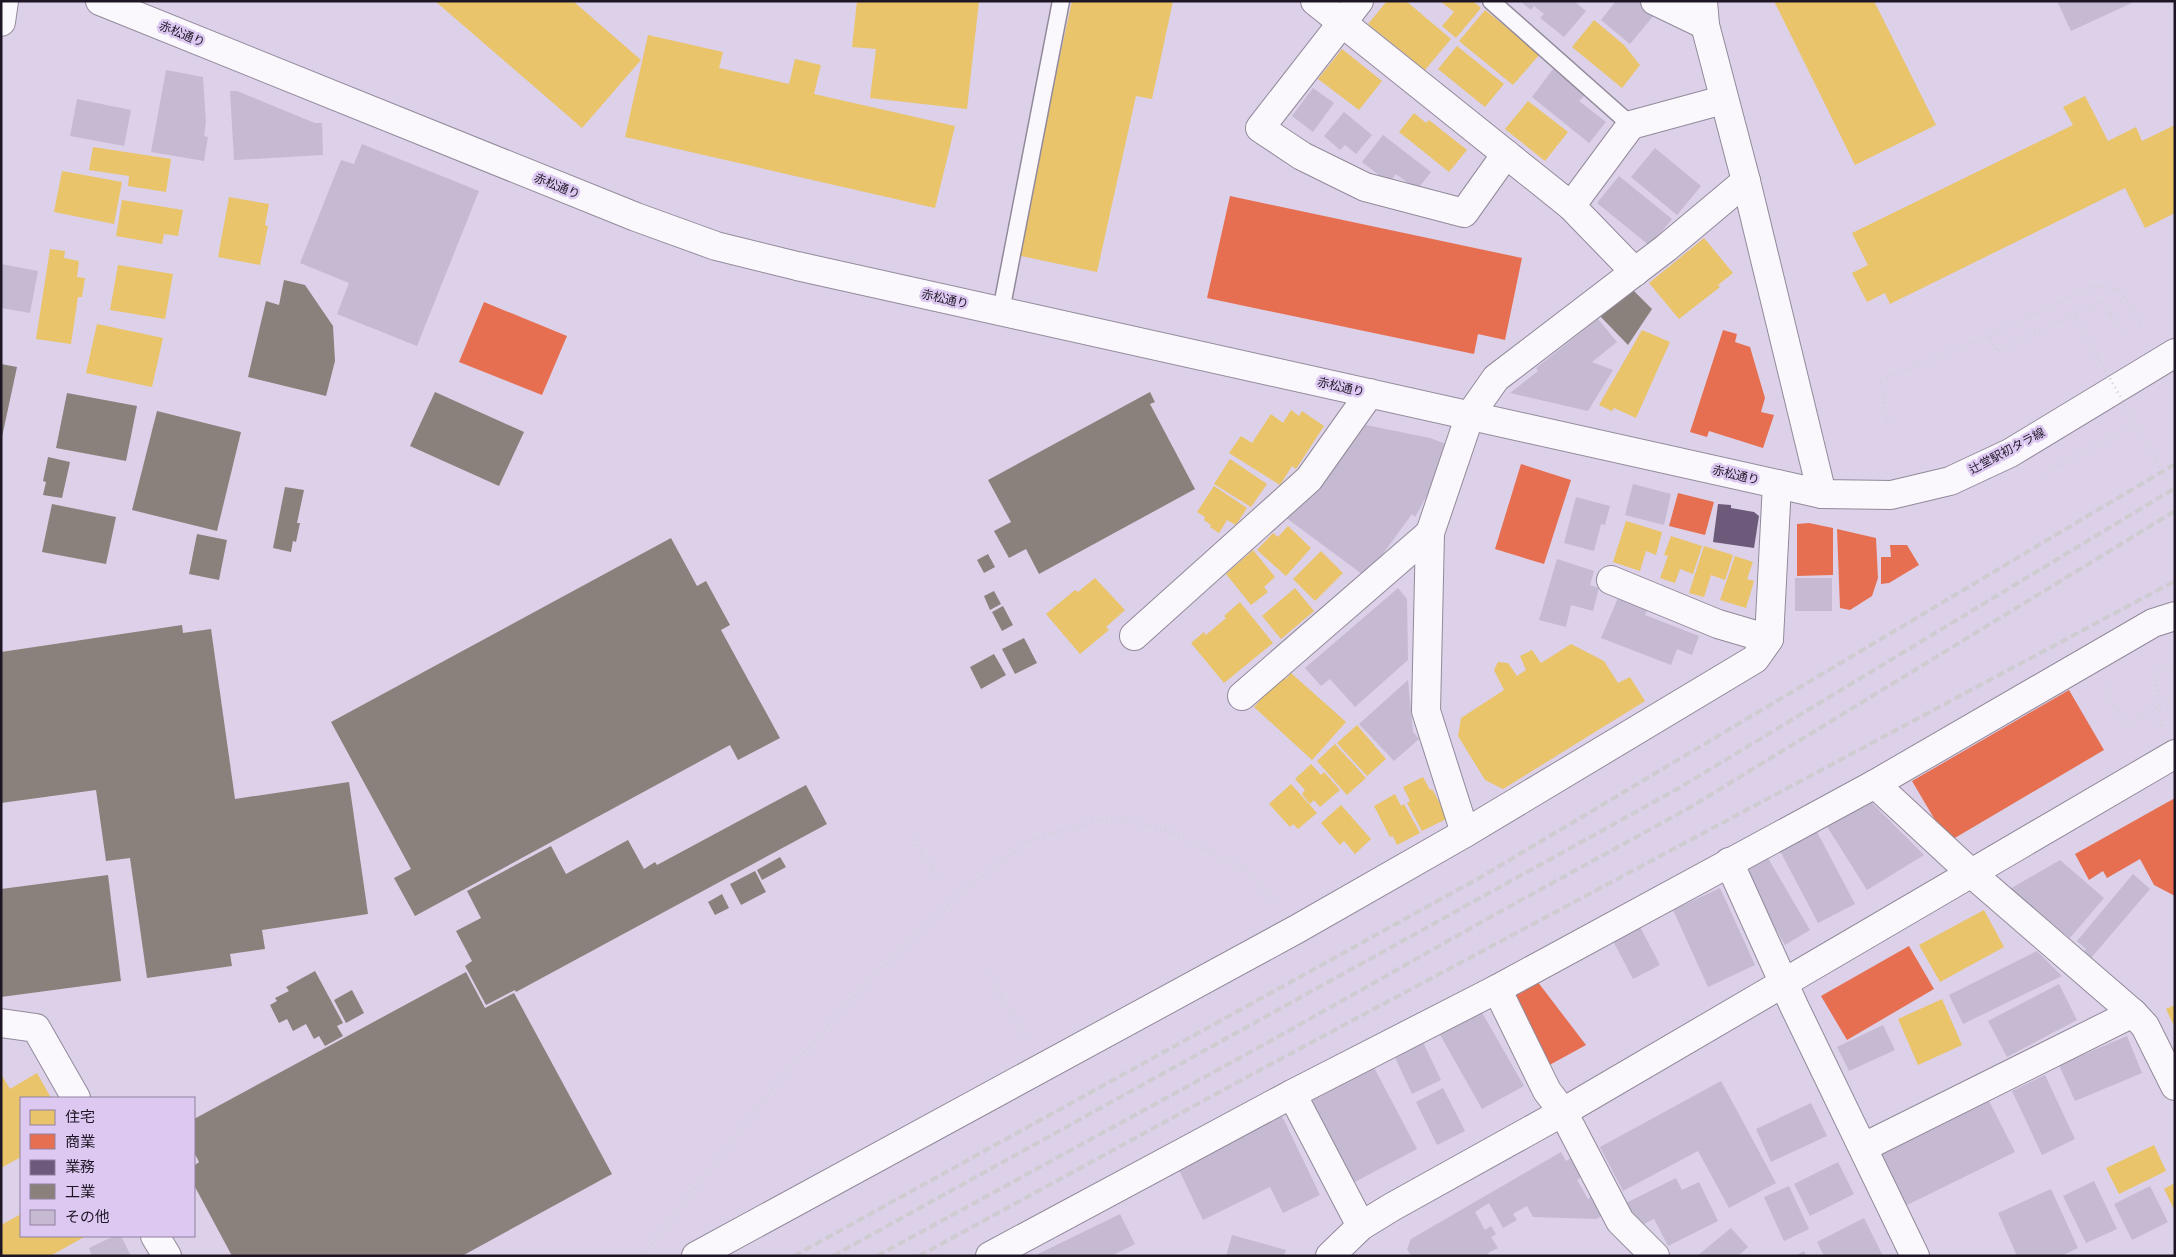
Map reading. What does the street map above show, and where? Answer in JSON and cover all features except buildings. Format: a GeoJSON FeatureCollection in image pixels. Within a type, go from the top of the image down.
{"type":"FeatureCollection","features":[{"type":"Feature","properties":{"kind":"street"},"geometry":{"type":"LineString","coordinates":[[1,22],[4,1]]}},
{"type":"Feature","properties":{"kind":"street","name":"赤松通り"},"geometry":{"type":"LineString","coordinates":[[100,1],[636,217],[716,246],[1822,494]]}},
{"type":"Feature","properties":{"kind":"street"},"geometry":{"type":"LineString","coordinates":[[1315,1],[1571,206],[1635,272]]}},
{"type":"Feature","properties":{"kind":"street"},"geometry":{"type":"LineString","coordinates":[[1359,1],[1260,128],[1302,156],[1365,187],[1464,213],[1506,154]]}},
{"type":"Feature","properties":{"kind":"street"},"geometry":{"type":"LineString","coordinates":[[1655,1],[1704,13],[1723,100],[1746,181],[1822,494]]}},
{"type":"Feature","properties":{"kind":"street"},"geometry":{"type":"LineString","coordinates":[[1571,206],[1631,125],[1723,100]]}},
{"type":"Feature","properties":{"kind":"street"},"geometry":{"type":"LineString","coordinates":[[1464,833],[1426,711],[1430,533],[1470,415],[1496,378],[1635,272],[1746,181]]}},
{"type":"Feature","properties":{"kind":"street","name":"辻堂駅初タラ線"},"geometry":{"type":"LineString","coordinates":[[1822,494],[1891,495],[1950,481],[2010,453],[2175,353]]}},
{"type":"Feature","properties":{"kind":"street"},"geometry":{"type":"LineString","coordinates":[[1134,636],[1309,479],[1370,393]]}},
{"type":"Feature","properties":{"kind":"street"},"geometry":{"type":"LineString","coordinates":[[696,1256],[1297,929],[1464,833],[1755,659],[1769,639],[1776,484]]}},
{"type":"Feature","properties":{"kind":"street"},"geometry":{"type":"LineString","coordinates":[[1242,696],[1430,533]]}},
{"type":"Feature","properties":{"kind":"street"},"geometry":{"type":"LineString","coordinates":[[1611,580],[1718,624],[1769,639]]}},
{"type":"Feature","properties":{"kind":"street"},"geometry":{"type":"LineString","coordinates":[[990,1256],[1292,1094],[1497,989],[1875,784],[2153,623],[2175,616]]}},
{"type":"Feature","properties":{"kind":"street"},"geometry":{"type":"LineString","coordinates":[[1330,1256],[1362,1226],[1563,1112],[1971,872],[2168,743]]}},
{"type":"Feature","properties":{"kind":"street"},"geometry":{"type":"LineString","coordinates":[[1875,784],[2145,1026],[2175,1086]]}},
{"type":"Feature","properties":{"kind":"street"},"geometry":{"type":"LineString","coordinates":[[1729,862],[1783,983],[1864,1147],[1915,1256]]}},
{"type":"Feature","properties":{"kind":"street"},"geometry":{"type":"LineString","coordinates":[[1497,989],[1547,1091],[1563,1112],[1620,1221],[1654,1256]]}},
{"type":"Feature","properties":{"kind":"street"},"geometry":{"type":"LineString","coordinates":[[1864,1147],[2132,1013]]}},
{"type":"Feature","properties":{"kind":"street"},"geometry":{"type":"LineString","coordinates":[[1,1023],[36,1028],[75,1097]]}},
{"type":"Feature","properties":{"kind":"street"},"geometry":{"type":"LineString","coordinates":[[1292,1094],[1362,1226]]}},
{"type":"Feature","properties":{"kind":"street"},"geometry":{"type":"LineString","coordinates":[[157,1237],[167,1256]]}},
{"type":"Feature","properties":{"kind":"lane"},"geometry":{"type":"LineString","coordinates":[[1000,311],[1061,1]]}},
{"type":"Feature","properties":{"kind":"lane"},"geometry":{"type":"LineString","coordinates":[[1491,1],[1631,125]]}},
{"type":"Feature","properties":{"kind":"path"},"geometry":{"type":"LineString","coordinates":[[1888,423],[1880,380],[1989,336],[2094,286],[2120,290],[2141,324]]}},
{"type":"Feature","properties":{"kind":"path"},"geometry":{"type":"LineString","coordinates":[[1989,336],[1996,351],[2103,302],[2123,335]]}},
{"type":"Feature","properties":{"kind":"path"},"geometry":{"type":"LineString","coordinates":[[2074,315],[2175,493]]}},
{"type":"Feature","properties":{"kind":"path"},"geometry":{"type":"LineString","coordinates":[[2168,743],[2156,674],[2175,663]]}},
{"type":"Feature","properties":{"kind":"path"},"geometry":{"type":"LineString","coordinates":[[2104,687],[2125,726],[2175,696]]}},
{"type":"Feature","properties":{"kind":"path"},"geometry":{"type":"LineString","coordinates":[[642,1256],[765,1097],[866,983],[962,891],[1028,841],[1108,818],[1166,830],[1247,871],[1297,929]]}},
{"type":"Feature","properties":{"kind":"path"},"geometry":{"type":"LineString","coordinates":[[913,836],[938,879]]}},
{"type":"Feature","properties":{"kind":"path"},"geometry":{"type":"LineString","coordinates":[[990,975],[1042,1069]]}},
{"type":"Feature","properties":{"kind":"railway"},"geometry":{"type":"LineString","coordinates":[[794,1256],[1481,877],[2175,464]]}},
{"type":"Feature","properties":{"kind":"railway"},"geometry":{"type":"LineString","coordinates":[[833,1256],[1679,788],[2175,488]]}},
{"type":"Feature","properties":{"kind":"railway"},"geometry":{"type":"LineString","coordinates":[[877,1256],[1267,1043],[1689,808],[2175,511]]}},
{"type":"Feature","properties":{"kind":"railway"},"geometry":{"type":"LineString","coordinates":[[919,1256],[1271,1064],[2175,581]]}}]}
